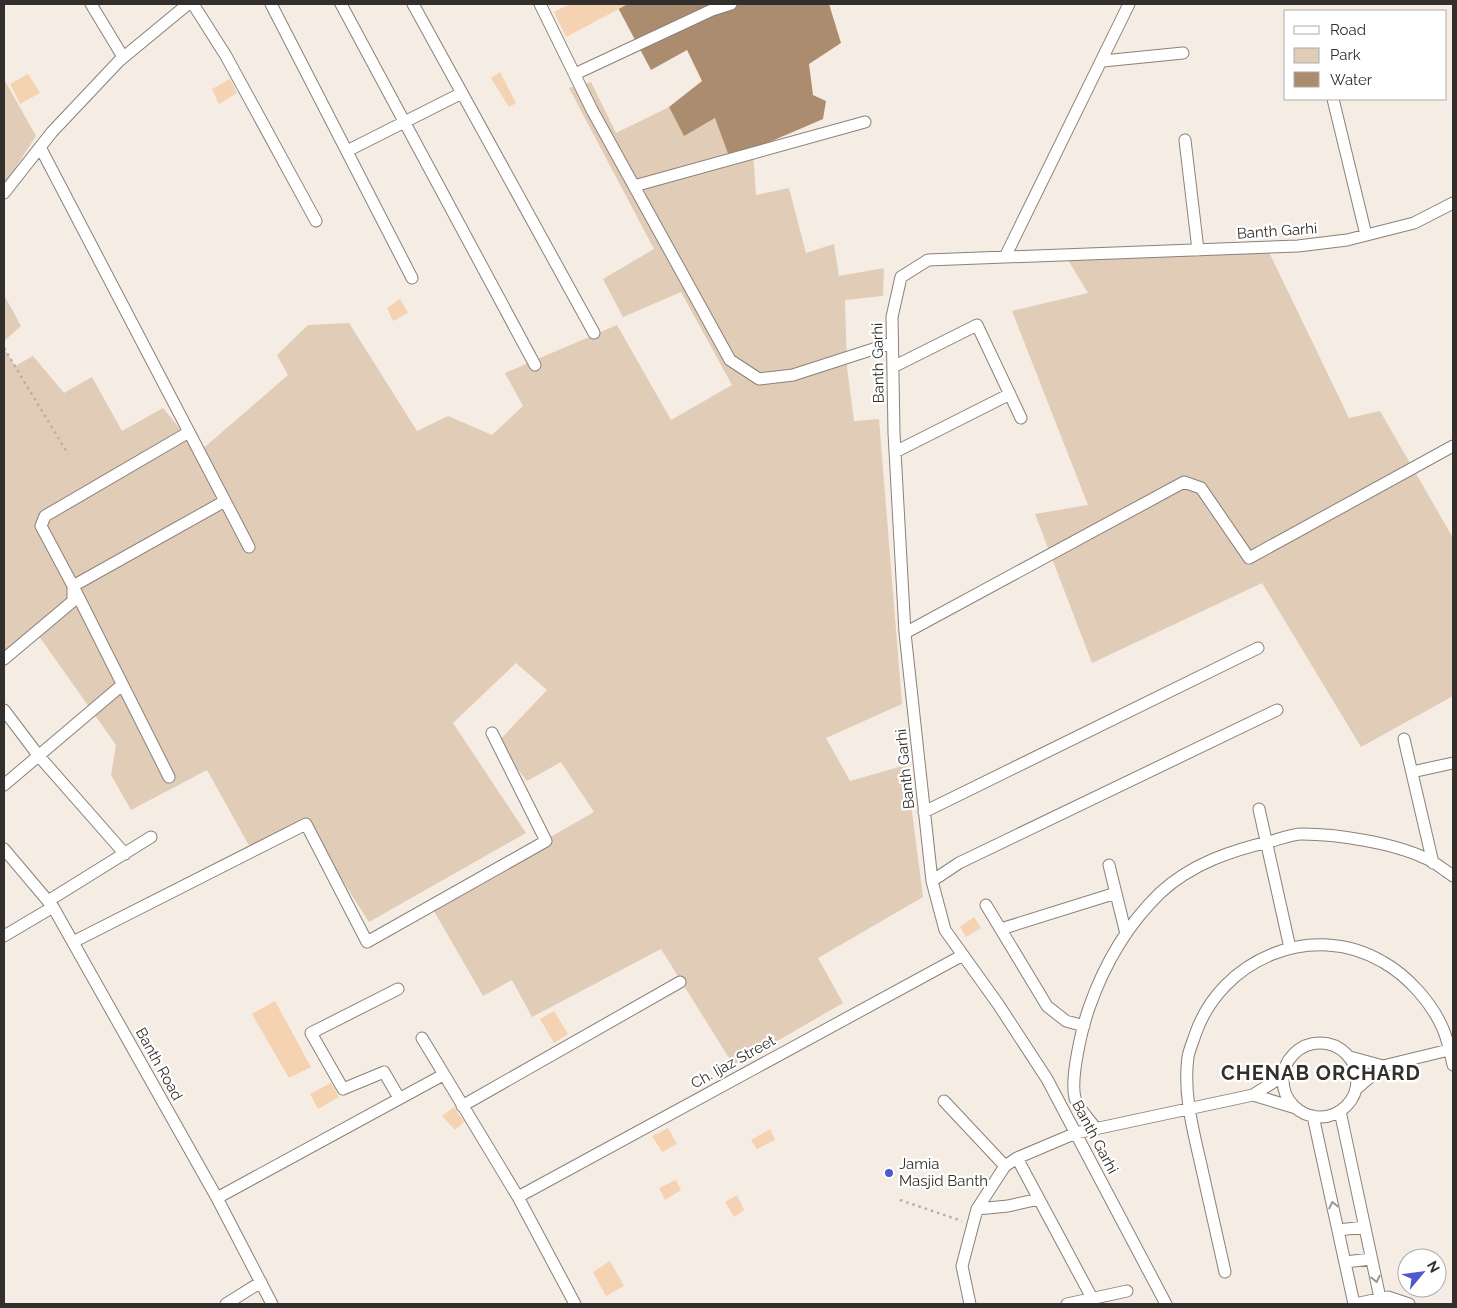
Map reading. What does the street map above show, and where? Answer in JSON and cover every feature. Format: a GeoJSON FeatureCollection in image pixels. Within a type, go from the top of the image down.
{"type":"FeatureCollection","features":[{"type":"Feature","properties":{"kind":"street"},"geometry":{"type":"LineString","coordinates":[[91,4],[123,57]]}},
{"type":"Feature","properties":{"kind":"street"},"geometry":{"type":"LineString","coordinates":[[4,193],[40,147],[123,57],[188,4]]}},
{"type":"Feature","properties":{"kind":"street"},"geometry":{"type":"LineString","coordinates":[[193,4],[226,56],[316,221]]}},
{"type":"Feature","properties":{"kind":"street"},"geometry":{"type":"LineString","coordinates":[[271,4],[412,278]]}},
{"type":"Feature","properties":{"kind":"street"},"geometry":{"type":"LineString","coordinates":[[340,4],[535,365]]}},
{"type":"Feature","properties":{"kind":"street"},"geometry":{"type":"LineString","coordinates":[[413,4],[594,333]]}},
{"type":"Feature","properties":{"kind":"street"},"geometry":{"type":"LineString","coordinates":[[540,4],[574,74],[730,360],[759,379],[793,375],[892,343]]}},
{"type":"Feature","properties":{"kind":"street"},"geometry":{"type":"LineString","coordinates":[[574,74],[712,10],[731,4]]}},
{"type":"Feature","properties":{"kind":"street"},"geometry":{"type":"LineString","coordinates":[[1005,258],[1103,61],[1129,4]]}},
{"type":"Feature","properties":{"kind":"street"},"geometry":{"type":"LineString","coordinates":[[1103,61],[1183,53]]}},
{"type":"Feature","properties":{"kind":"street"},"geometry":{"type":"LineString","coordinates":[[347,151],[462,93]]}},
{"type":"Feature","properties":{"kind":"street"},"geometry":{"type":"LineString","coordinates":[[1332,100],[1366,235]]}},
{"type":"Feature","properties":{"kind":"street"},"geometry":{"type":"LineString","coordinates":[[634,186],[865,122]]}},
{"type":"Feature","properties":{"kind":"street"},"geometry":{"type":"LineString","coordinates":[[1185,140],[1198,250]]}},
{"type":"Feature","properties":{"kind":"street"},"geometry":{"type":"LineString","coordinates":[[40,147],[249,547]]}},
{"type":"Feature","properties":{"kind":"street","name":"Banth Garhi"},"geometry":{"type":"LineString","coordinates":[[1166,1304],[1042,1072],[945,930],[932,881],[905,633],[895,452],[892,317],[901,278],[928,260],[1298,246],[1366,235],[1414,223],[1453,203]]}},
{"type":"Feature","properties":{"kind":"street"},"geometry":{"type":"LineString","coordinates":[[893,367],[977,326],[1021,418]]}},
{"type":"Feature","properties":{"kind":"street"},"geometry":{"type":"LineString","coordinates":[[895,452],[1010,394]]}},
{"type":"Feature","properties":{"kind":"street"},"geometry":{"type":"LineString","coordinates":[[169,777],[41,526],[46,516],[189,432]]}},
{"type":"Feature","properties":{"kind":"street"},"geometry":{"type":"LineString","coordinates":[[905,633],[1184,482],[1201,488],[1249,558],[1453,446]]}},
{"type":"Feature","properties":{"kind":"street"},"geometry":{"type":"LineString","coordinates":[[73,586],[225,502]]}},
{"type":"Feature","properties":{"kind":"street"},"geometry":{"type":"LineString","coordinates":[[4,658],[73,601],[73,586]]}},
{"type":"Feature","properties":{"kind":"street"},"geometry":{"type":"LineString","coordinates":[[924,812],[1258,648]]}},
{"type":"Feature","properties":{"kind":"street"},"geometry":{"type":"LineString","coordinates":[[4,785],[122,684]]}},
{"type":"Feature","properties":{"kind":"street"},"geometry":{"type":"LineString","coordinates":[[4,710],[38,756],[125,854]]}},
{"type":"Feature","properties":{"kind":"street"},"geometry":{"type":"LineString","coordinates":[[932,881],[959,863],[1277,710]]}},
{"type":"Feature","properties":{"kind":"street"},"geometry":{"type":"LineString","coordinates":[[72,942],[306,824],[367,942],[546,841],[492,733]]}},
{"type":"Feature","properties":{"kind":"street"},"geometry":{"type":"LineString","coordinates":[[1404,739],[1412,772],[1443,866]]}},
{"type":"Feature","properties":{"kind":"street"},"geometry":{"type":"LineString","coordinates":[[1412,772],[1453,763]]}},
{"type":"Feature","properties":{"kind":"street"},"geometry":{"type":"LineString","coordinates":[[1259,810],[1290,948]]}},
{"type":"Feature","properties":{"kind":"street"},"geometry":{"type":"LineString","coordinates":[[1096,1129],[1075,1098],[1076,1065],[1084,1026],[1096,988],[1113,954],[1138,917],[1162,892],[1182,876],[1215,858],[1239,848],[1300,834],[1366,841],[1425,858],[1443,866],[1453,876]]}},
{"type":"Feature","properties":{"kind":"street"},"geometry":{"type":"LineString","coordinates":[[4,936],[151,837]]}},
{"type":"Feature","properties":{"kind":"street","name":"Banth Road"},"geometry":{"type":"LineString","coordinates":[[4,851],[51,904],[217,1198],[272,1304]]}},
{"type":"Feature","properties":{"kind":"street"},"geometry":{"type":"LineString","coordinates":[[1109,864],[1126,934]]}},
{"type":"Feature","properties":{"kind":"street"},"geometry":{"type":"LineString","coordinates":[[1001,929],[1116,894]]}},
{"type":"Feature","properties":{"kind":"street"},"geometry":{"type":"LineString","coordinates":[[986,905],[1047,1006],[1066,1020],[1084,1026]]}},
{"type":"Feature","properties":{"kind":"street"},"geometry":{"type":"LineString","coordinates":[[1225,1272],[1189,1110],[1188,1056],[1200,1021],[1212,1000],[1247,966],[1290,948],[1326,945],[1353,950],[1383,962],[1407,980],[1429,1004],[1443,1029],[1451,1050],[1453,1065]]}},
{"type":"Feature","properties":{"kind":"street","name":"Ch. Ijaz Street"},"geometry":{"type":"LineString","coordinates":[[518,1197],[963,955]]}},
{"type":"Feature","properties":{"kind":"street"},"geometry":{"type":"LineString","coordinates":[[462,1106],[680,982]]}},
{"type":"Feature","properties":{"kind":"street"},"geometry":{"type":"LineString","coordinates":[[398,989],[311,1033],[343,1089],[384,1072],[399,1098]]}},
{"type":"Feature","properties":{"kind":"street"},"geometry":{"type":"LineString","coordinates":[[422,1038],[518,1197],[575,1304]]}},
{"type":"Feature","properties":{"kind":"street"},"geometry":{"type":"LineString","coordinates":[[1296,1108],[1286,1093],[1283,1076],[1288,1062],[1297,1050],[1310,1044],[1325,1043],[1338,1047],[1350,1057],[1383,1066]]}},
{"type":"Feature","properties":{"kind":"street"},"geometry":{"type":"LineString","coordinates":[[1356,1089],[1383,1066],[1451,1050]]}},
{"type":"Feature","properties":{"kind":"street"},"geometry":{"type":"LineString","coordinates":[[1253,1095],[1296,1108],[1313,1116],[1331,1115],[1340,1111],[1350,1102],[1356,1089],[1357,1072],[1350,1057]]}},
{"type":"Feature","properties":{"kind":"street"},"geometry":{"type":"LineString","coordinates":[[217,1198],[443,1075]]}},
{"type":"Feature","properties":{"kind":"street"},"geometry":{"type":"LineString","coordinates":[[970,1304],[962,1266],[977,1209],[1005,1166],[1017,1158],[1076,1133],[1253,1095],[1283,1076]]}},
{"type":"Feature","properties":{"kind":"street"},"geometry":{"type":"LineString","coordinates":[[944,1101],[1005,1166]]}},
{"type":"Feature","properties":{"kind":"street"},"geometry":{"type":"LineString","coordinates":[[1340,1111],[1380,1298]]}},
{"type":"Feature","properties":{"kind":"street"},"geometry":{"type":"LineString","coordinates":[[1313,1116],[1355,1304],[1388,1297],[1410,1304]]}},
{"type":"Feature","properties":{"kind":"street"},"geometry":{"type":"LineString","coordinates":[[1017,1158],[1092,1298]]}},
{"type":"Feature","properties":{"kind":"street"},"geometry":{"type":"LineString","coordinates":[[977,1209],[1008,1206],[1039,1199]]}},
{"type":"Feature","properties":{"kind":"street"},"geometry":{"type":"LineString","coordinates":[[1338,1230],[1365,1227]]}},
{"type":"Feature","properties":{"kind":"street"},"geometry":{"type":"LineString","coordinates":[[1345,1262],[1372,1259]]}},
{"type":"Feature","properties":{"kind":"street"},"geometry":{"type":"LineString","coordinates":[[226,1304],[261,1282]]}},
{"type":"Feature","properties":{"kind":"street"},"geometry":{"type":"LineString","coordinates":[[1067,1304],[1127,1291]]}},
{"type":"Feature","properties":{"kind":"path"},"geometry":{"type":"LineString","coordinates":[[4,348],[68,454]]}},
{"type":"Feature","properties":{"kind":"path"},"geometry":{"type":"LineString","coordinates":[[900,1200],[973,1224]]}},
{"type":"Feature","properties":{"kind":"green space"},"geometry":{"type":"Polygon","coordinates":[[[4,79],[36,136],[4,185],[4,79]]]}},
{"type":"Feature","properties":{"kind":"green space"},"geometry":{"type":"Polygon","coordinates":[[[591,82],[616,133],[669,107],[684,135],[715,118],[753,153],[756,195],[789,188],[806,253],[834,244],[839,276],[884,268],[883,296],[845,300],[847,367],[854,421],[879,419],[902,704],[826,738],[850,781],[906,765],[923,897],[818,958],[843,1003],[734,1066],[661,949],[532,1017],[512,980],[483,996],[431,906],[594,812],[561,762],[527,781],[497,743],[547,690],[516,663],[453,723],[526,833],[369,922],[306,824],[252,851],[207,770],[131,810],[111,775],[116,745],[36,632],[4,659],[4,348],[15,366],[33,356],[64,393],[92,377],[122,431],[163,408],[199,452],[288,375],[277,355],[308,325],[349,323],[417,431],[448,416],[492,435],[523,406],[505,373],[617,325],[671,420],[732,385],[681,292],[623,317],[603,279],[654,249],[569,88],[591,82]]]}},
{"type":"Feature","properties":{"kind":"green space"},"geometry":{"type":"Polygon","coordinates":[[[1267,248],[1349,418],[1380,411],[1453,538],[1453,696],[1361,747],[1262,583],[1092,663],[1035,514],[1088,505],[1012,311],[1088,293],[1065,255],[1267,248]]]}},
{"type":"Feature","properties":{"kind":"green space"},"geometry":{"type":"Polygon","coordinates":[[[4,295],[21,326],[4,341],[4,295]]]}},
{"type":"Feature","properties":{"kind":"water"},"geometry":{"type":"Polygon","coordinates":[[[616,4],[829,4],[841,43],[809,64],[813,95],[826,101],[823,119],[730,159],[715,118],[684,136],[669,107],[702,81],[687,50],[651,70],[616,4]]]}},
{"type":"Feature","properties":{"kind":"building"},"geometry":{"type":"Polygon","coordinates":[[[570,4],[628,4],[566,37],[554,12],[570,4]]]}},
{"type":"Feature","properties":{"kind":"building"},"geometry":{"type":"Polygon","coordinates":[[[500,72],[516,103],[509,107],[491,78],[500,72]]]}},
{"type":"Feature","properties":{"kind":"building"},"geometry":{"type":"Polygon","coordinates":[[[28,74],[40,93],[20,104],[10,84],[28,74]]]}},
{"type":"Feature","properties":{"kind":"building"},"geometry":{"type":"Polygon","coordinates":[[[230,79],[237,93],[219,104],[212,89],[230,79]]]}},
{"type":"Feature","properties":{"kind":"building"},"geometry":{"type":"Polygon","coordinates":[[[400,299],[408,313],[393,321],[387,308],[400,299]]]}},
{"type":"Feature","properties":{"kind":"building"},"geometry":{"type":"Polygon","coordinates":[[[974,917],[981,928],[966,937],[960,927],[974,917]]]}},
{"type":"Feature","properties":{"kind":"building"},"geometry":{"type":"Polygon","coordinates":[[[275,1001],[311,1067],[289,1078],[252,1014],[275,1001]]]}},
{"type":"Feature","properties":{"kind":"building"},"geometry":{"type":"Polygon","coordinates":[[[554,1011],[568,1034],[554,1043],[540,1019],[554,1011]]]}},
{"type":"Feature","properties":{"kind":"building"},"geometry":{"type":"Polygon","coordinates":[[[331,1083],[339,1097],[318,1109],[310,1094],[331,1083]]]}},
{"type":"Feature","properties":{"kind":"building"},"geometry":{"type":"Polygon","coordinates":[[[454,1107],[464,1122],[455,1130],[442,1116],[454,1107]]]}},
{"type":"Feature","properties":{"kind":"building"},"geometry":{"type":"Polygon","coordinates":[[[668,1128],[677,1144],[662,1152],[652,1136],[668,1128]]]}},
{"type":"Feature","properties":{"kind":"building"},"geometry":{"type":"Polygon","coordinates":[[[770,1129],[775,1140],[757,1149],[751,1140],[770,1129]]]}},
{"type":"Feature","properties":{"kind":"building"},"geometry":{"type":"Polygon","coordinates":[[[676,1180],[681,1190],[665,1200],[659,1188],[676,1180]]]}},
{"type":"Feature","properties":{"kind":"building"},"geometry":{"type":"Polygon","coordinates":[[[737,1195],[744,1210],[734,1217],[725,1202],[737,1195]]]}},
{"type":"Feature","properties":{"kind":"building"},"geometry":{"type":"Polygon","coordinates":[[[610,1261],[624,1286],[606,1296],[593,1272],[610,1261]]]}},
{"type":"Feature","properties":{"kind":"place","name":"Jamia Masjid Banth"},"geometry":{"type":"Point","coordinates":[889,1173]}},
{"type":"Feature","properties":{"kind":"district","name":"CHENAB ORCHARD"},"geometry":{"type":"Point","coordinates":[1321,1073]}}]}
